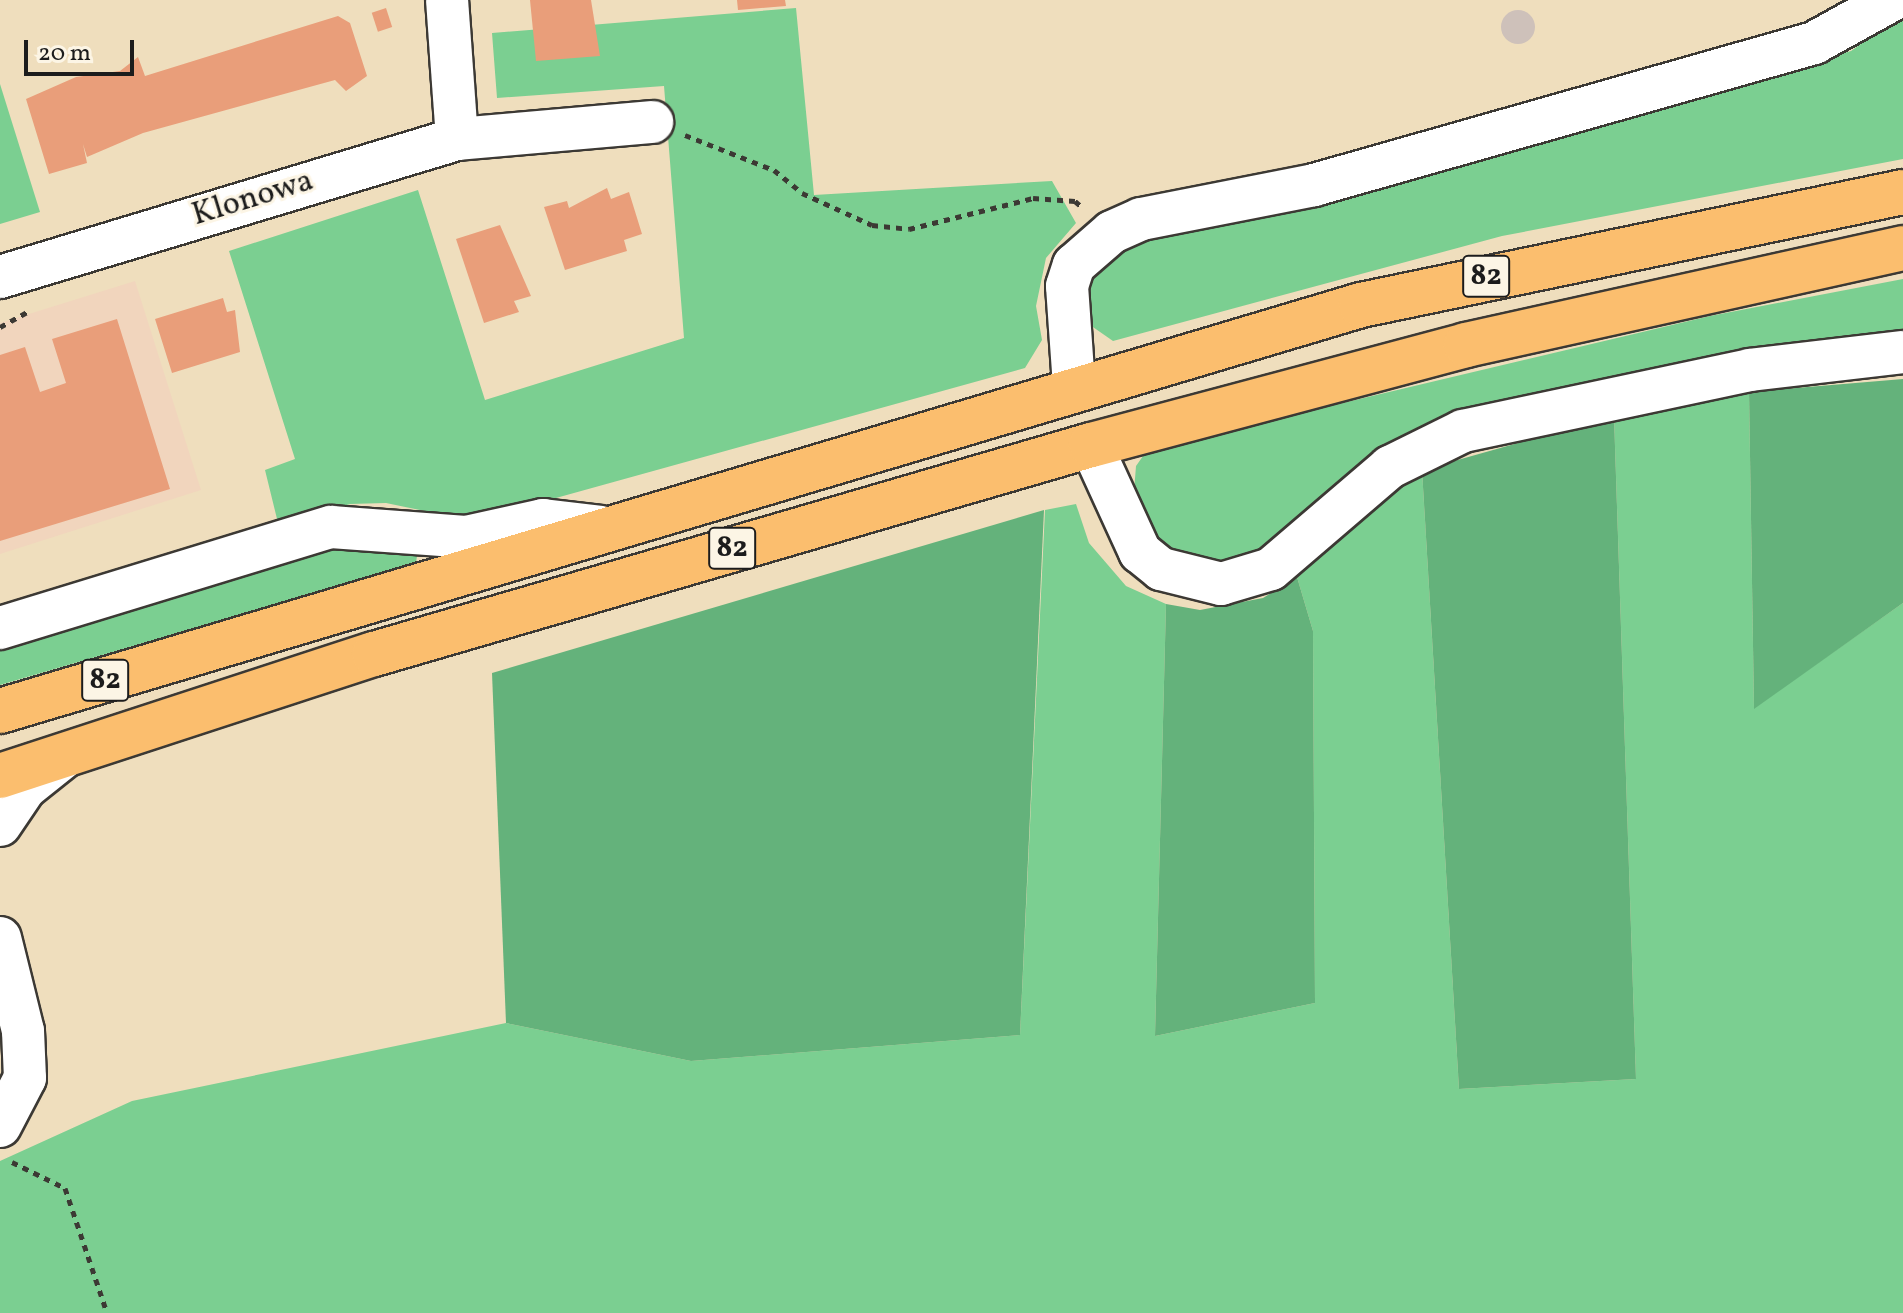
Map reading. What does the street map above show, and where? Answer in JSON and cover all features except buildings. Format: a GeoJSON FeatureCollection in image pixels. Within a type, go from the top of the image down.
{"type":"FeatureCollection","features":[{"type":"Feature","properties":{"kind":"main road","name":"82"},"geometry":{"type":"LineString","coordinates":[[0,711],[1074,386],[1528,266],[1903,192]]}},
{"type":"Feature","properties":{"kind":"main road","name":"82"},"geometry":{"type":"LineString","coordinates":[[0,776],[583,591],[1091,445],[1466,345],[1903,248]]}},
{"type":"Feature","properties":{"kind":"street"},"geometry":{"type":"LineString","coordinates":[[447,0],[457,139]]}},
{"type":"Feature","properties":{"kind":"street"},"geometry":{"type":"LineString","coordinates":[[1074,386],[1067,286],[1074,265],[1112,232],[1141,219],[1314,185],[1814,43],[1892,0]]}},
{"type":"Feature","properties":{"kind":"street","name":"Klonowa"},"geometry":{"type":"LineString","coordinates":[[0,277],[457,139],[652,122]]}},
{"type":"Feature","properties":{"kind":"street"},"geometry":{"type":"LineString","coordinates":[[1091,445],[1140,552],[1161,569],[1221,584],[1271,569],[1390,467],[1463,431],[1722,375],[1903,352]]}},
{"type":"Feature","properties":{"kind":"street"},"geometry":{"type":"LineString","coordinates":[[0,628],[290,537],[331,527],[466,537],[543,520],[601,527]]}},
{"type":"Feature","properties":{"kind":"street"},"geometry":{"type":"LineString","coordinates":[[0,825],[25,788],[64,757]]}},
{"type":"Feature","properties":{"kind":"street"},"geometry":{"type":"LineString","coordinates":[[0,1126],[25,1078],[2,954]]}},
{"type":"Feature","properties":{"kind":"path"},"geometry":{"type":"LineString","coordinates":[[652,122],[774,170],[802,193],[872,225],[909,229],[1033,198],[1075,201],[1092,219]]}},
{"type":"Feature","properties":{"kind":"path"},"geometry":{"type":"LineString","coordinates":[[0,1156],[65,1188],[107,1313]]}},
{"type":"Feature","properties":{"kind":"shaded area"},"geometry":{"type":"Polygon","coordinates":[[[1518,10],[1530,15],[1535,27],[1530,39],[1518,44],[1506,39],[1501,27],[1506,15],[1518,10]]]}},
{"type":"Feature","properties":{"kind":"shaded area"},"geometry":{"type":"Polygon","coordinates":[[[135,281],[201,490],[0,554],[0,323],[135,281]]]}},
{"type":"Feature","properties":{"kind":"green space"},"geometry":{"type":"Polygon","coordinates":[[[796,8],[814,195],[1052,181],[1076,223],[1046,258],[1036,306],[1042,340],[1025,368],[473,521],[386,503],[350,504],[279,527],[265,470],[295,459],[229,251],[418,190],[485,400],[684,338],[664,86],[497,98],[492,33],[796,8]]]}},
{"type":"Feature","properties":{"kind":"green space"},"geometry":{"type":"Polygon","coordinates":[[[1903,14],[1903,159],[1502,236],[1113,341],[1090,325],[1082,299],[1092,275],[1126,245],[1239,222],[1851,51],[1903,14]]]}},
{"type":"Feature","properties":{"kind":"green space"},"geometry":{"type":"Polygon","coordinates":[[[0,84],[40,212],[0,224],[0,84]]]}},
{"type":"Feature","properties":{"kind":"green space"},"geometry":{"type":"Polygon","coordinates":[[[1903,279],[1903,340],[1485,409],[1410,431],[1259,556],[1217,568],[1179,555],[1143,527],[1133,504],[1136,466],[1148,449],[1710,316],[1903,279]]]}},
{"type":"Feature","properties":{"kind":"green space"},"geometry":{"type":"Polygon","coordinates":[[[1903,379],[1903,603],[1754,709],[1749,392],[1903,379]]]}},
{"type":"Feature","properties":{"kind":"green space"},"geometry":{"type":"Polygon","coordinates":[[[1749,392],[1754,708],[1903,603],[1903,1313],[0,1313],[0,1161],[132,1101],[506,1023],[691,1061],[1020,1035],[1045,510],[1076,504],[1089,543],[1126,586],[1166,604],[1155,1036],[1315,1003],[1313,631],[1297,577],[1386,493],[1422,470],[1459,1089],[1636,1079],[1614,416],[1749,392]]]}},
{"type":"Feature","properties":{"kind":"green space"},"geometry":{"type":"Polygon","coordinates":[[[1614,416],[1636,1079],[1459,1089],[1422,470],[1614,416]]]}},
{"type":"Feature","properties":{"kind":"green space"},"geometry":{"type":"Polygon","coordinates":[[[1044,510],[1020,1035],[691,1061],[506,1023],[492,673],[1044,510]]]}},
{"type":"Feature","properties":{"kind":"green space"},"geometry":{"type":"Polygon","coordinates":[[[338,540],[417,556],[416,563],[0,685],[0,643],[338,540]]]}},
{"type":"Feature","properties":{"kind":"green space"},"geometry":{"type":"Polygon","coordinates":[[[1297,577],[1313,631],[1315,1003],[1155,1036],[1166,604],[1200,610],[1263,598],[1297,577]]]}}]}
